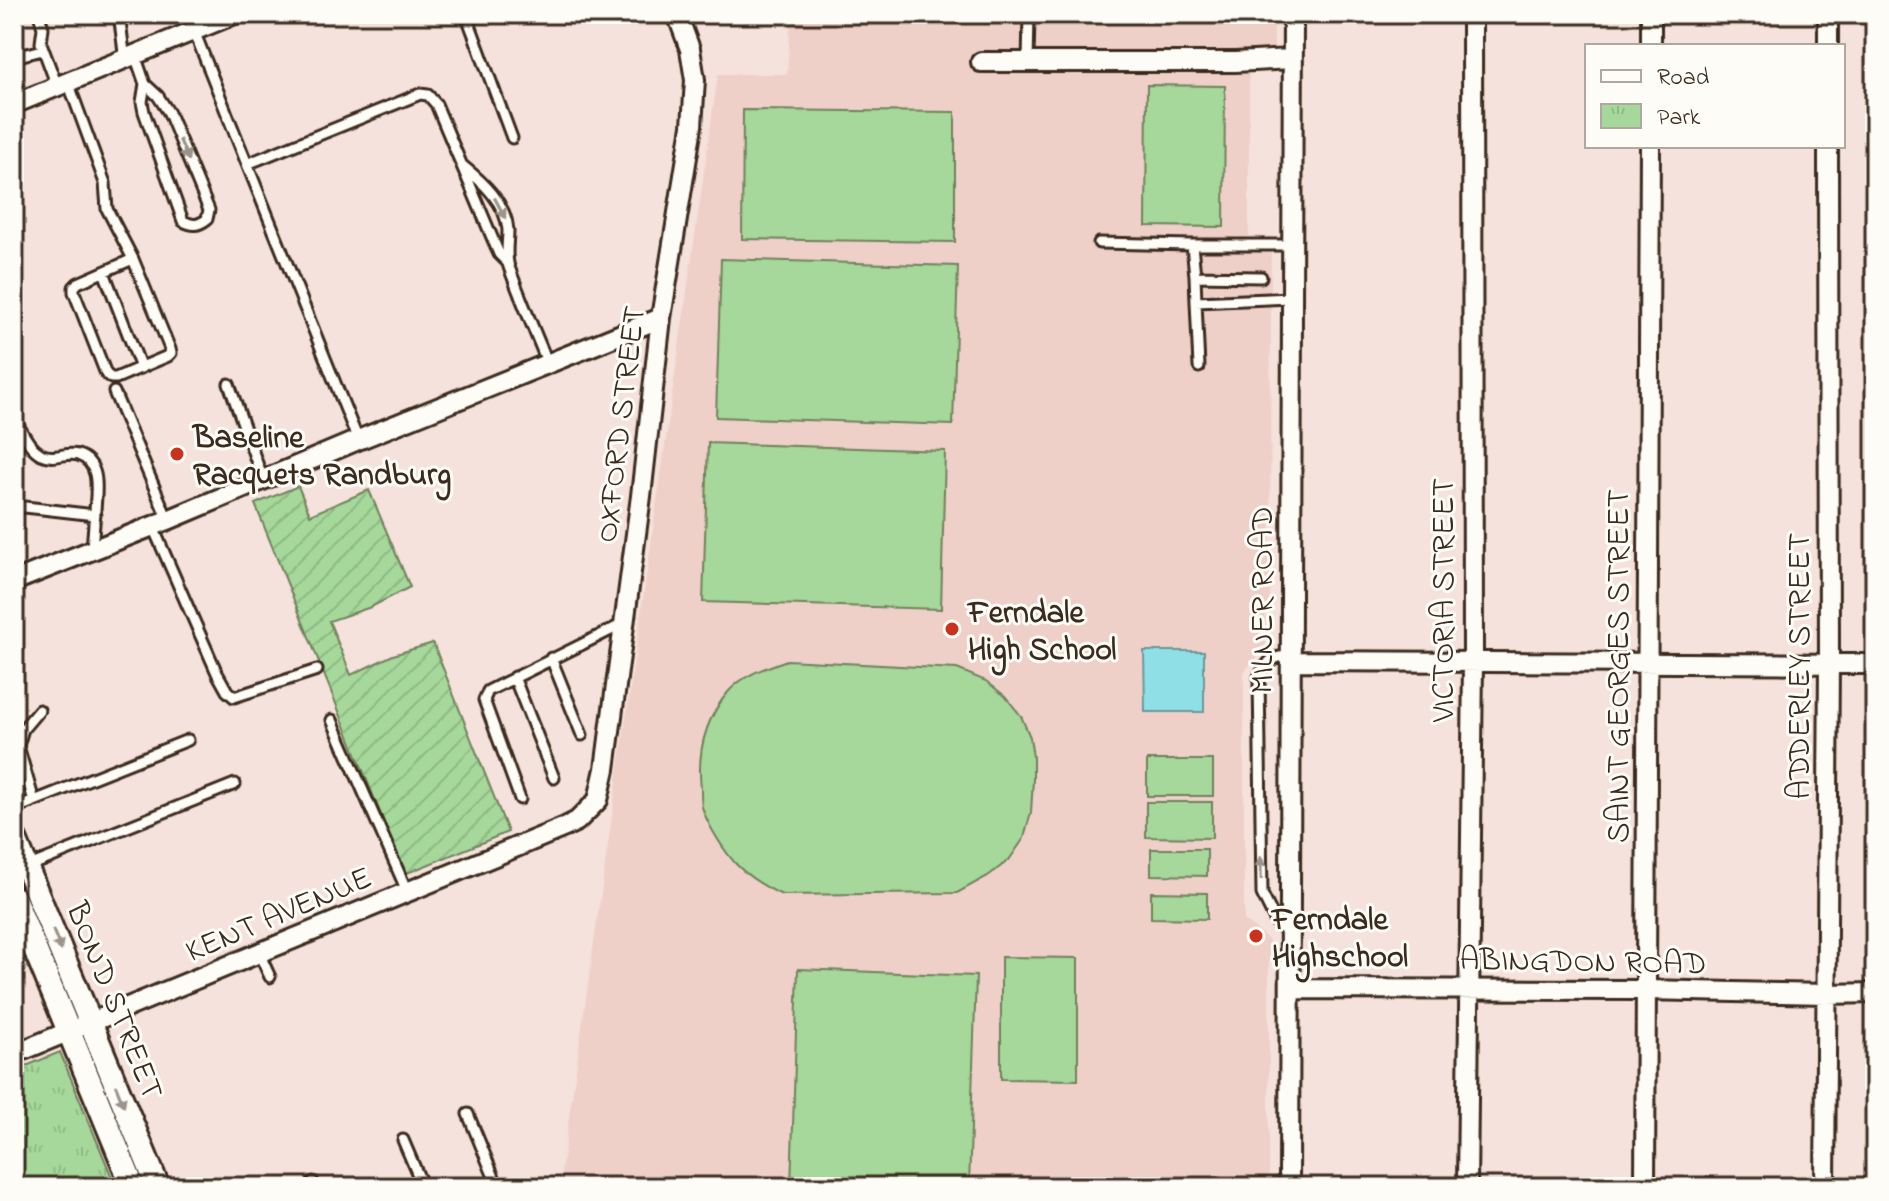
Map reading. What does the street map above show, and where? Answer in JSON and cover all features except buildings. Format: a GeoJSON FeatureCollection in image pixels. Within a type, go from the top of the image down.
{"type":"FeatureCollection","features":[{"type":"Feature","properties":{"kind":"street"},"geometry":{"type":"LineString","coordinates":[[14,104],[235,14]]}},
{"type":"Feature","properties":{"kind":"street","name":"OXFORD STREET"},"geometry":{"type":"LineString","coordinates":[[565,827],[577,821],[598,800],[605,769],[661,318],[692,126],[695,80],[690,49],[677,14]]}},
{"type":"Feature","properties":{"kind":"street","name":"MILNER ROAD"},"geometry":{"type":"LineString","coordinates":[[1289,1187],[1293,14]]}},
{"type":"Feature","properties":{"kind":"street","name":"VICTORIA STREET"},"geometry":{"type":"LineString","coordinates":[[1467,1187],[1473,662],[1472,14]]}},
{"type":"Feature","properties":{"kind":"street"},"geometry":{"type":"LineString","coordinates":[[1651,14],[1651,44]]}},
{"type":"Feature","properties":{"kind":"street"},"geometry":{"type":"LineString","coordinates":[[1828,14],[1828,44]]}},
{"type":"Feature","properties":{"kind":"street"},"geometry":{"type":"LineString","coordinates":[[981,62],[1235,62],[1292,59]]}},
{"type":"Feature","properties":{"kind":"street","name":"SAINT GEORGES STREET"},"geometry":{"type":"LineString","coordinates":[[1645,1187],[1650,148]]}},
{"type":"Feature","properties":{"kind":"street","name":"ADDERLEY STREET"},"geometry":{"type":"LineString","coordinates":[[1825,1187],[1829,664],[1828,148]]}},
{"type":"Feature","properties":{"kind":"street"},"geometry":{"type":"LineString","coordinates":[[14,581],[661,318]]}},
{"type":"Feature","properties":{"kind":"street"},"geometry":{"type":"LineString","coordinates":[[1292,658],[1875,664]]}},
{"type":"Feature","properties":{"kind":"street","name":"KENT AVENUE"},"geometry":{"type":"LineString","coordinates":[[14,1054],[565,827]]}},
{"type":"Feature","properties":{"kind":"street","name":"BOND STREET"},"geometry":{"type":"LineString","coordinates":[[14,837],[158,1187]]}},
{"type":"Feature","properties":{"kind":"street","name":"BOND STREET"},"geometry":{"type":"LineString","coordinates":[[14,898],[133,1187]]}},
{"type":"Feature","properties":{"kind":"street","name":"ABINGDON ROAD"},"geometry":{"type":"LineString","coordinates":[[1291,989],[1875,993]]}},
{"type":"Feature","properties":{"kind":"lane"},"geometry":{"type":"LineString","coordinates":[[39,14],[43,28],[40,38],[43,50],[63,84],[105,183],[107,209],[133,259],[171,353],[111,378],[106,374],[74,287],[133,259]]}},
{"type":"Feature","properties":{"kind":"lane"},"geometry":{"type":"LineString","coordinates":[[119,14],[130,58],[145,84],[169,113],[209,210],[207,219],[201,225],[183,221],[144,112],[145,84]]}},
{"type":"Feature","properties":{"kind":"lane"},"geometry":{"type":"LineString","coordinates":[[466,14],[512,138]]}},
{"type":"Feature","properties":{"kind":"lane"},"geometry":{"type":"LineString","coordinates":[[1028,63],[1029,14]]}},
{"type":"Feature","properties":{"kind":"lane"},"geometry":{"type":"LineString","coordinates":[[194,31],[358,440]]}},
{"type":"Feature","properties":{"kind":"lane"},"geometry":{"type":"LineString","coordinates":[[14,57],[43,50]]}},
{"type":"Feature","properties":{"kind":"lane"},"geometry":{"type":"LineString","coordinates":[[247,164],[424,93],[434,100],[499,254],[508,263]]}},
{"type":"Feature","properties":{"kind":"lane"},"geometry":{"type":"LineString","coordinates":[[463,166],[490,191],[505,215],[508,263],[548,364]]}},
{"type":"Feature","properties":{"kind":"lane"},"geometry":{"type":"LineString","coordinates":[[1099,243],[1292,245]]}},
{"type":"Feature","properties":{"kind":"lane"},"geometry":{"type":"LineString","coordinates":[[1192,245],[1199,367]]}},
{"type":"Feature","properties":{"kind":"lane"},"geometry":{"type":"LineString","coordinates":[[104,272],[141,368]]}},
{"type":"Feature","properties":{"kind":"lane"},"geometry":{"type":"LineString","coordinates":[[1195,276],[1261,277]]}},
{"type":"Feature","properties":{"kind":"lane"},"geometry":{"type":"LineString","coordinates":[[1196,302],[1292,298]]}},
{"type":"Feature","properties":{"kind":"lane"},"geometry":{"type":"LineString","coordinates":[[229,384],[263,480]]}},
{"type":"Feature","properties":{"kind":"lane"},"geometry":{"type":"LineString","coordinates":[[114,392],[198,632],[227,691],[234,697],[317,670]]}},
{"type":"Feature","properties":{"kind":"lane"},"geometry":{"type":"LineString","coordinates":[[14,419],[39,453],[52,458],[74,453],[90,465],[98,488],[92,549]]}},
{"type":"Feature","properties":{"kind":"lane"},"geometry":{"type":"LineString","coordinates":[[14,509],[25,507],[95,515]]}},
{"type":"Feature","properties":{"kind":"lane"},"geometry":{"type":"LineString","coordinates":[[520,799],[484,700],[488,691],[625,623]]}},
{"type":"Feature","properties":{"kind":"lane"},"geometry":{"type":"LineString","coordinates":[[1291,936],[1276,922],[1262,894],[1259,677],[1273,657],[1292,658]]}},
{"type":"Feature","properties":{"kind":"lane"},"geometry":{"type":"LineString","coordinates":[[551,658],[582,735]]}},
{"type":"Feature","properties":{"kind":"lane"},"geometry":{"type":"LineString","coordinates":[[514,677],[554,778]]}},
{"type":"Feature","properties":{"kind":"lane"},"geometry":{"type":"LineString","coordinates":[[34,801],[18,746],[23,729],[39,710]]}},
{"type":"Feature","properties":{"kind":"lane"},"geometry":{"type":"LineString","coordinates":[[332,720],[407,891]]}},
{"type":"Feature","properties":{"kind":"lane"},"geometry":{"type":"LineString","coordinates":[[14,809],[188,740]]}},
{"type":"Feature","properties":{"kind":"lane"},"geometry":{"type":"LineString","coordinates":[[27,867],[235,784]]}},
{"type":"Feature","properties":{"kind":"lane"},"geometry":{"type":"LineString","coordinates":[[259,953],[270,977]]}},
{"type":"Feature","properties":{"kind":"lane"},"geometry":{"type":"LineString","coordinates":[[468,1114],[498,1187]]}},
{"type":"Feature","properties":{"kind":"lane"},"geometry":{"type":"LineString","coordinates":[[403,1140],[423,1187]]}},
{"type":"Feature","properties":{"kind":"shaded area","name":"Ferndale High School"},"geometry":{"type":"Polygon","coordinates":[[[818,14],[1274,14],[1274,51],[1249,52],[1249,236],[1271,237],[1270,606],[1265,611],[1266,647],[1244,672],[1244,920],[1269,940],[1269,1187],[559,1187],[718,74],[787,74],[791,15],[817,17],[818,14]]]}},
{"type":"Feature","properties":{"kind":"green space"},"geometry":{"type":"Polygon","coordinates":[[[1147,85],[1225,86],[1224,227],[1146,226],[1147,85]]]}},
{"type":"Feature","properties":{"kind":"green space"},"geometry":{"type":"Polygon","coordinates":[[[743,110],[955,112],[955,242],[742,239],[743,110]]]}},
{"type":"Feature","properties":{"kind":"green space"},"geometry":{"type":"Polygon","coordinates":[[[721,259],[958,266],[953,425],[716,417],[721,259]]]}},
{"type":"Feature","properties":{"kind":"green space"},"geometry":{"type":"Polygon","coordinates":[[[708,443],[945,451],[941,609],[703,602],[708,443]]]}},
{"type":"Feature","properties":{"kind":"green space"},"geometry":{"type":"Polygon","coordinates":[[[298,486],[310,515],[369,490],[410,587],[371,607],[329,621],[351,675],[393,655],[433,643],[508,832],[405,874],[255,504],[298,486]]]}},
{"type":"Feature","properties":{"kind":"green space"},"geometry":{"type":"Polygon","coordinates":[[[787,660],[957,669],[986,681],[1005,696],[1021,716],[1030,737],[1033,757],[1031,812],[1024,838],[1009,860],[957,893],[782,895],[741,869],[716,837],[702,807],[700,762],[704,737],[714,713],[735,685],[756,672],[787,660]]]}},
{"type":"Feature","properties":{"kind":"green space"},"geometry":{"type":"Polygon","coordinates":[[[1147,760],[1213,760],[1213,796],[1147,796],[1147,760]]]}},
{"type":"Feature","properties":{"kind":"green space"},"geometry":{"type":"Polygon","coordinates":[[[1146,802],[1212,802],[1212,838],[1146,837],[1146,802]]]}},
{"type":"Feature","properties":{"kind":"green space"},"geometry":{"type":"Polygon","coordinates":[[[1151,849],[1207,849],[1207,876],[1151,875],[1151,849]]]}},
{"type":"Feature","properties":{"kind":"green space"},"geometry":{"type":"Polygon","coordinates":[[[1151,892],[1207,893],[1207,919],[1151,918],[1151,892]]]}},
{"type":"Feature","properties":{"kind":"green space"},"geometry":{"type":"Polygon","coordinates":[[[1001,957],[1078,958],[1078,1080],[1001,1079],[1001,957]]]}},
{"type":"Feature","properties":{"kind":"green space"},"geometry":{"type":"Polygon","coordinates":[[[798,969],[976,976],[969,1187],[791,1187],[798,969]]]}},
{"type":"Feature","properties":{"kind":"green space"},"geometry":{"type":"Polygon","coordinates":[[[60,1052],[116,1187],[22,1187],[14,1167],[14,1071],[60,1052]]]}},
{"type":"Feature","properties":{"kind":"water"},"geometry":{"type":"Polygon","coordinates":[[[1144,651],[1204,651],[1204,712],[1145,712],[1144,651]]]}},
{"type":"Feature","properties":{"kind":"place","name":"Baseline Racquets Randburg"},"geometry":{"type":"Point","coordinates":[177,454]}},
{"type":"Feature","properties":{"kind":"place","name":"Ferndale High School"},"geometry":{"type":"Point","coordinates":[952,629]}},
{"type":"Feature","properties":{"kind":"place","name":"Ferndale Highschool"},"geometry":{"type":"Point","coordinates":[1256,936]}}]}
